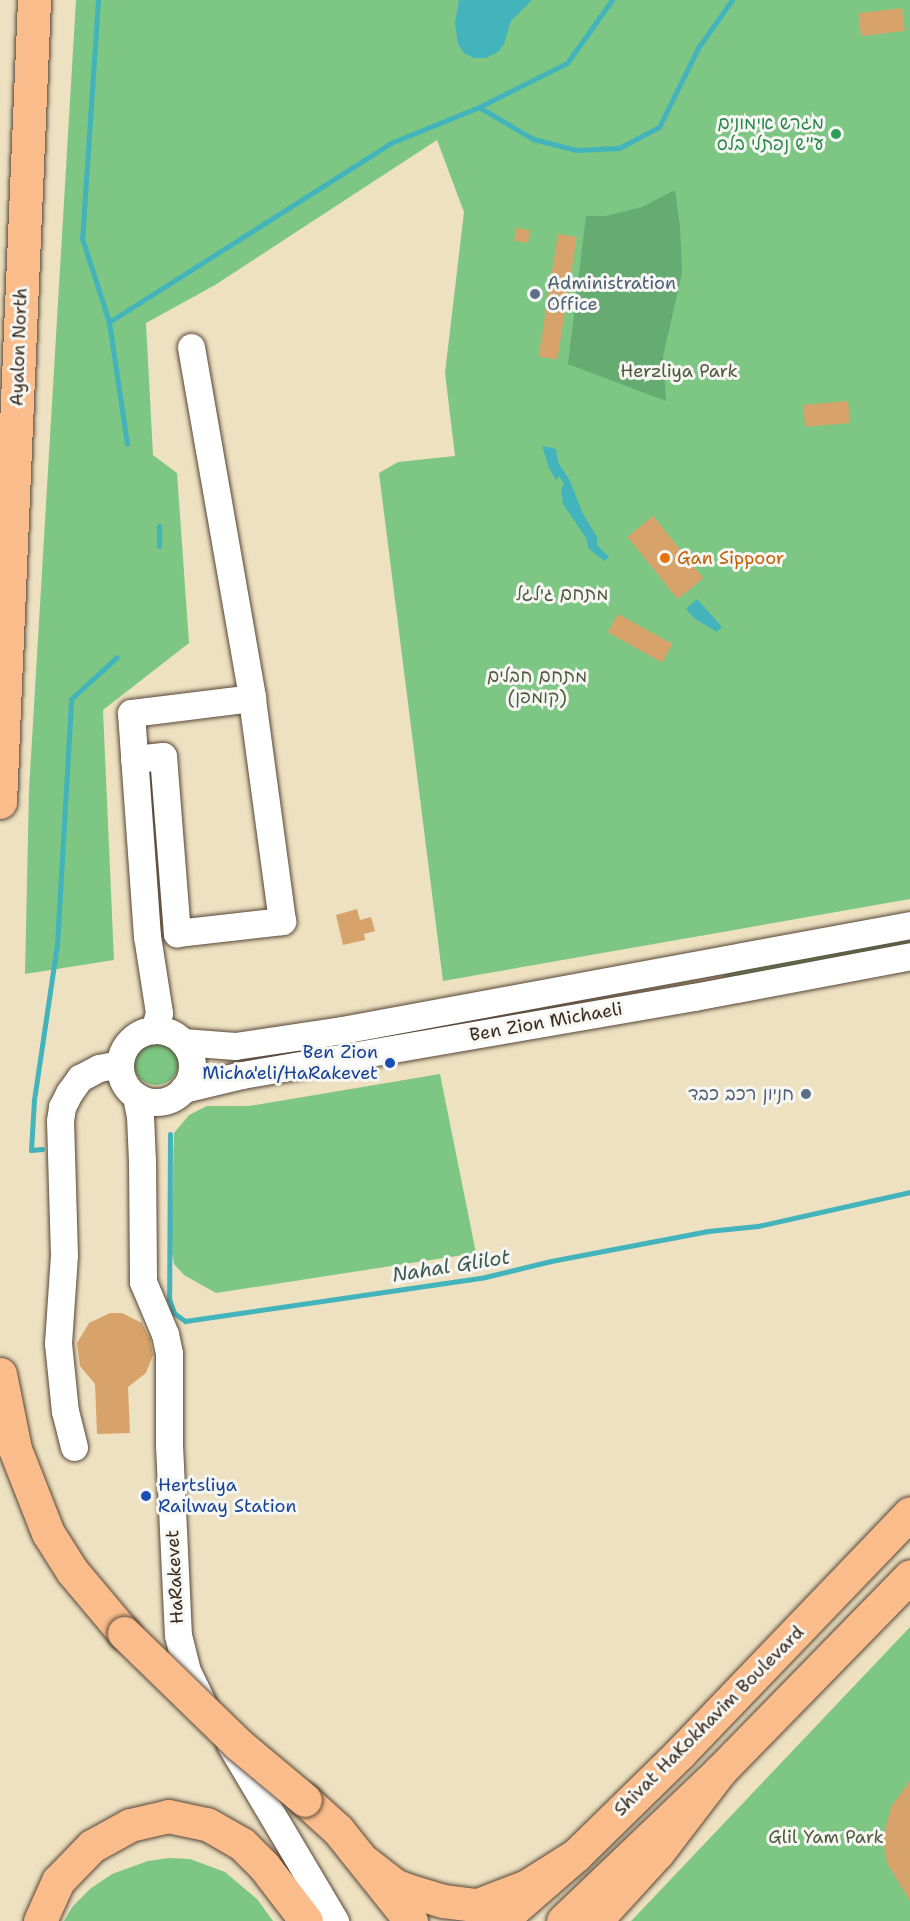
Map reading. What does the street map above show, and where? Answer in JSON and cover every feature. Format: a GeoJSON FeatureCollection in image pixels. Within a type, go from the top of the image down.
{"type":"FeatureCollection","features":[{"type":"Feature","properties":{"kind":"main road","name":"Ayalon North"},"geometry":{"type":"LineString","coordinates":[[0,801],[34,0]]}},
{"type":"Feature","properties":{"kind":"main road"},"geometry":{"type":"LineString","coordinates":[[0,1374],[15,1449],[48,1533],[72,1571],[124,1633],[238,1744],[338,1830],[411,1921]]}},
{"type":"Feature","properties":{"kind":"main road","name":"Shivat HaKokhavim Boulevard"},"geometry":{"type":"LineString","coordinates":[[500,1921],[576,1854],[680,1753],[910,1513]]}},
{"type":"Feature","properties":{"kind":"main road"},"geometry":{"type":"LineString","coordinates":[[563,1921],[720,1771],[910,1576]]}},
{"type":"Feature","properties":{"kind":"main road"},"geometry":{"type":"LineString","coordinates":[[595,1921],[658,1852],[720,1771]]}},
{"type":"Feature","properties":{"kind":"main road"},"geometry":{"type":"LineString","coordinates":[[40,1921],[58,1881],[92,1846],[130,1826],[168,1816],[207,1824],[242,1844],[264,1866],[306,1921]]}},
{"type":"Feature","properties":{"kind":"main road"},"geometry":{"type":"LineString","coordinates":[[365,1862],[394,1885],[407,1890],[443,1901],[478,1905],[527,1886],[576,1854]]}},
{"type":"Feature","properties":{"kind":"street"},"geometry":{"type":"LineString","coordinates":[[134,759],[163,756],[177,933],[282,921],[252,698],[191,347]]}},
{"type":"Feature","properties":{"kind":"street"},"geometry":{"type":"LineString","coordinates":[[154,1030],[159,1013],[148,944],[131,713],[252,698]]}},
{"type":"Feature","properties":{"kind":"street","name":"Ben Zion Michaeli"},"geometry":{"type":"LineString","coordinates":[[182,1041],[235,1046],[257,1043],[824,943],[910,925]]}},
{"type":"Feature","properties":{"kind":"street"},"geometry":{"type":"LineString","coordinates":[[672,970],[697,973],[706,989],[725,968],[795,953],[824,943]]}},
{"type":"Feature","properties":{"kind":"street"},"geometry":{"type":"LineString","coordinates":[[148,944],[182,1041],[191,1059],[191,1070],[173,1095],[145,1100],[136,1096],[124,1082],[120,1064],[126,1045],[134,1038],[154,1030],[166,1031],[182,1041]]}},
{"type":"Feature","properties":{"kind":"street","name":"Ben Zion Michaeli"},"geometry":{"type":"LineString","coordinates":[[173,1095],[253,1072],[706,989],[910,956]]}},
{"type":"Feature","properties":{"kind":"street"},"geometry":{"type":"LineString","coordinates":[[74,1447],[63,1395],[58,1342],[64,1255],[60,1121],[62,1107],[80,1078],[99,1068],[120,1064]]}},
{"type":"Feature","properties":{"kind":"street","name":"HaRakevet"},"geometry":{"type":"LineString","coordinates":[[142,1161],[154,1118],[173,1095]]}},
{"type":"Feature","properties":{"kind":"street","name":"HaRakevet"},"geometry":{"type":"LineString","coordinates":[[136,1096],[140,1116],[142,1161],[143,1282],[165,1334],[169,1353],[169,1445],[178,1635],[182,1657],[195,1691],[242,1763],[335,1921]]}},
{"type":"Feature","properties":{"kind":"street","name":"HaRakevet"},"geometry":{"type":"LineString","coordinates":[[298,1857],[351,1921]]}},
{"type":"Feature","properties":{"kind":"green space","name":"Herzliya Park"},"geometry":{"type":"Polygon","coordinates":[[[76,0],[910,0],[910,899],[443,981],[379,473],[398,462],[455,456],[445,373],[464,212],[437,140],[215,285],[146,323],[153,455],[177,473],[189,643],[103,710],[114,960],[25,974],[29,790],[76,0]]]}},
{"type":"Feature","properties":{"kind":"green space"},"geometry":{"type":"Polygon","coordinates":[[[675,190],[680,227],[682,273],[663,356],[666,401],[568,364],[586,216],[606,216],[642,207],[675,190]]]}},
{"type":"Feature","properties":{"kind":"green space"},"geometry":{"type":"Polygon","coordinates":[[[910,932],[910,945],[722,979],[726,974],[910,932]]]}},
{"type":"Feature","properties":{"kind":"green space"},"geometry":{"type":"Polygon","coordinates":[[[156,1039],[172,1046],[179,1062],[172,1078],[156,1085],[140,1078],[133,1062],[140,1046],[156,1039]]]}},
{"type":"Feature","properties":{"kind":"green space"},"geometry":{"type":"Polygon","coordinates":[[[440,1074],[476,1253],[216,1293],[184,1275],[174,1264],[171,1247],[174,1133],[189,1115],[207,1106],[249,1106],[440,1074]]]}},
{"type":"Feature","properties":{"kind":"green space","name":"Glil Yam Park"},"geometry":{"type":"Polygon","coordinates":[[[910,1627],[910,1921],[631,1921],[635,1917],[910,1627]]]}},
{"type":"Feature","properties":{"kind":"green space"},"geometry":{"type":"Polygon","coordinates":[[[169,1858],[190,1859],[225,1872],[257,1899],[273,1921],[64,1921],[73,1906],[90,1889],[112,1874],[148,1861],[169,1858]]]}},
{"type":"Feature","properties":{"kind":"water"},"geometry":{"type":"Polygon","coordinates":[[[459,0],[532,0],[511,21],[504,44],[498,52],[486,58],[474,58],[464,53],[458,44],[455,23],[459,0]]]}},
{"type":"Feature","properties":{"kind":"water"},"geometry":{"type":"Polygon","coordinates":[[[542,446],[556,449],[558,462],[570,481],[583,514],[597,537],[597,545],[609,557],[604,561],[589,549],[586,538],[563,504],[561,489],[564,484],[559,476],[556,480],[549,468],[542,446]]]}},
{"type":"Feature","properties":{"kind":"water"},"geometry":{"type":"Polygon","coordinates":[[[697,599],[722,627],[717,632],[695,619],[686,609],[697,599]]]}},
{"type":"Feature","properties":{"kind":"building"},"geometry":{"type":"Polygon","coordinates":[[[902,8],[905,31],[861,36],[858,13],[902,8]]]}},
{"type":"Feature","properties":{"kind":"building"},"geometry":{"type":"Polygon","coordinates":[[[516,228],[530,230],[528,243],[514,241],[516,228]]]}},
{"type":"Feature","properties":{"kind":"building"},"geometry":{"type":"Polygon","coordinates":[[[558,234],[577,237],[557,359],[539,356],[558,234]]]}},
{"type":"Feature","properties":{"kind":"building"},"geometry":{"type":"Polygon","coordinates":[[[848,401],[850,423],[805,427],[803,405],[848,401]]]}},
{"type":"Feature","properties":{"kind":"building","name":"Gan Sippoor"},"geometry":{"type":"Polygon","coordinates":[[[653,516],[703,578],[678,599],[627,537],[653,516]]]}},
{"type":"Feature","properties":{"kind":"building"},"geometry":{"type":"Polygon","coordinates":[[[618,614],[672,644],[662,662],[608,632],[618,614]]]}},
{"type":"Feature","properties":{"kind":"building"},"geometry":{"type":"Polygon","coordinates":[[[357,909],[360,920],[371,917],[375,931],[364,934],[365,940],[343,945],[336,915],[357,909]]]}},
{"type":"Feature","properties":{"kind":"building"},"geometry":{"type":"Polygon","coordinates":[[[110,1313],[122,1313],[142,1323],[150,1339],[153,1355],[146,1373],[128,1387],[130,1433],[97,1434],[95,1384],[80,1366],[77,1343],[89,1323],[110,1313]]]}},
{"type":"Feature","properties":{"kind":"building"},"geometry":{"type":"Polygon","coordinates":[[[910,1781],[910,1901],[887,1863],[883,1840],[891,1807],[910,1781]]]}},
{"type":"Feature","properties":{"kind":"waterway"},"geometry":{"type":"LineString","coordinates":[[98,0],[82,238],[109,322],[127,444]]}},
{"type":"Feature","properties":{"kind":"waterway"},"geometry":{"type":"LineString","coordinates":[[109,322],[393,142],[479,107],[567,63],[612,0]]}},
{"type":"Feature","properties":{"kind":"waterway"},"geometry":{"type":"LineString","coordinates":[[479,107],[533,139],[576,150],[619,148],[659,127],[698,48],[732,0]]}},
{"type":"Feature","properties":{"kind":"waterway"},"geometry":{"type":"LineString","coordinates":[[159,526],[159,546]]}},
{"type":"Feature","properties":{"kind":"waterway"},"geometry":{"type":"LineString","coordinates":[[42,1149],[31,1150],[34,1100],[57,945],[71,699],[117,657]]}},
{"type":"Feature","properties":{"kind":"waterway","name":"Nahal Glilot"},"geometry":{"type":"LineString","coordinates":[[170,1134],[169,1299],[174,1313],[185,1321],[485,1277],[551,1261],[708,1231],[758,1226],[910,1192]]}},
{"type":"Feature","properties":{"kind":"place","name":"מגרש אימונים ע\"ש נפתלי בלס"},"geometry":{"type":"Point","coordinates":[836,134]}},
{"type":"Feature","properties":{"kind":"place","name":"Administration Office"},"geometry":{"type":"Point","coordinates":[535,294]}},
{"type":"Feature","properties":{"kind":"place","name":"Gan Sippoor"},"geometry":{"type":"Point","coordinates":[665,558]}},
{"type":"Feature","properties":{"kind":"place","name":"Ben Zion Micha'eli/HaRakevet"},"geometry":{"type":"Point","coordinates":[390,1063]}},
{"type":"Feature","properties":{"kind":"place","name":"חניון רכב כבד"},"geometry":{"type":"Point","coordinates":[806,1094]}},
{"type":"Feature","properties":{"kind":"place","name":"Hertsliya Railway Station"},"geometry":{"type":"Point","coordinates":[146,1496]}},
{"type":"Feature","properties":{"kind":"park label","name":"מתחם גילגל"},"geometry":{"type":"Point","coordinates":[562,594]}},
{"type":"Feature","properties":{"kind":"park label","name":"מתחם חבלים (קומפן)"},"geometry":{"type":"Point","coordinates":[537,687]}}]}
